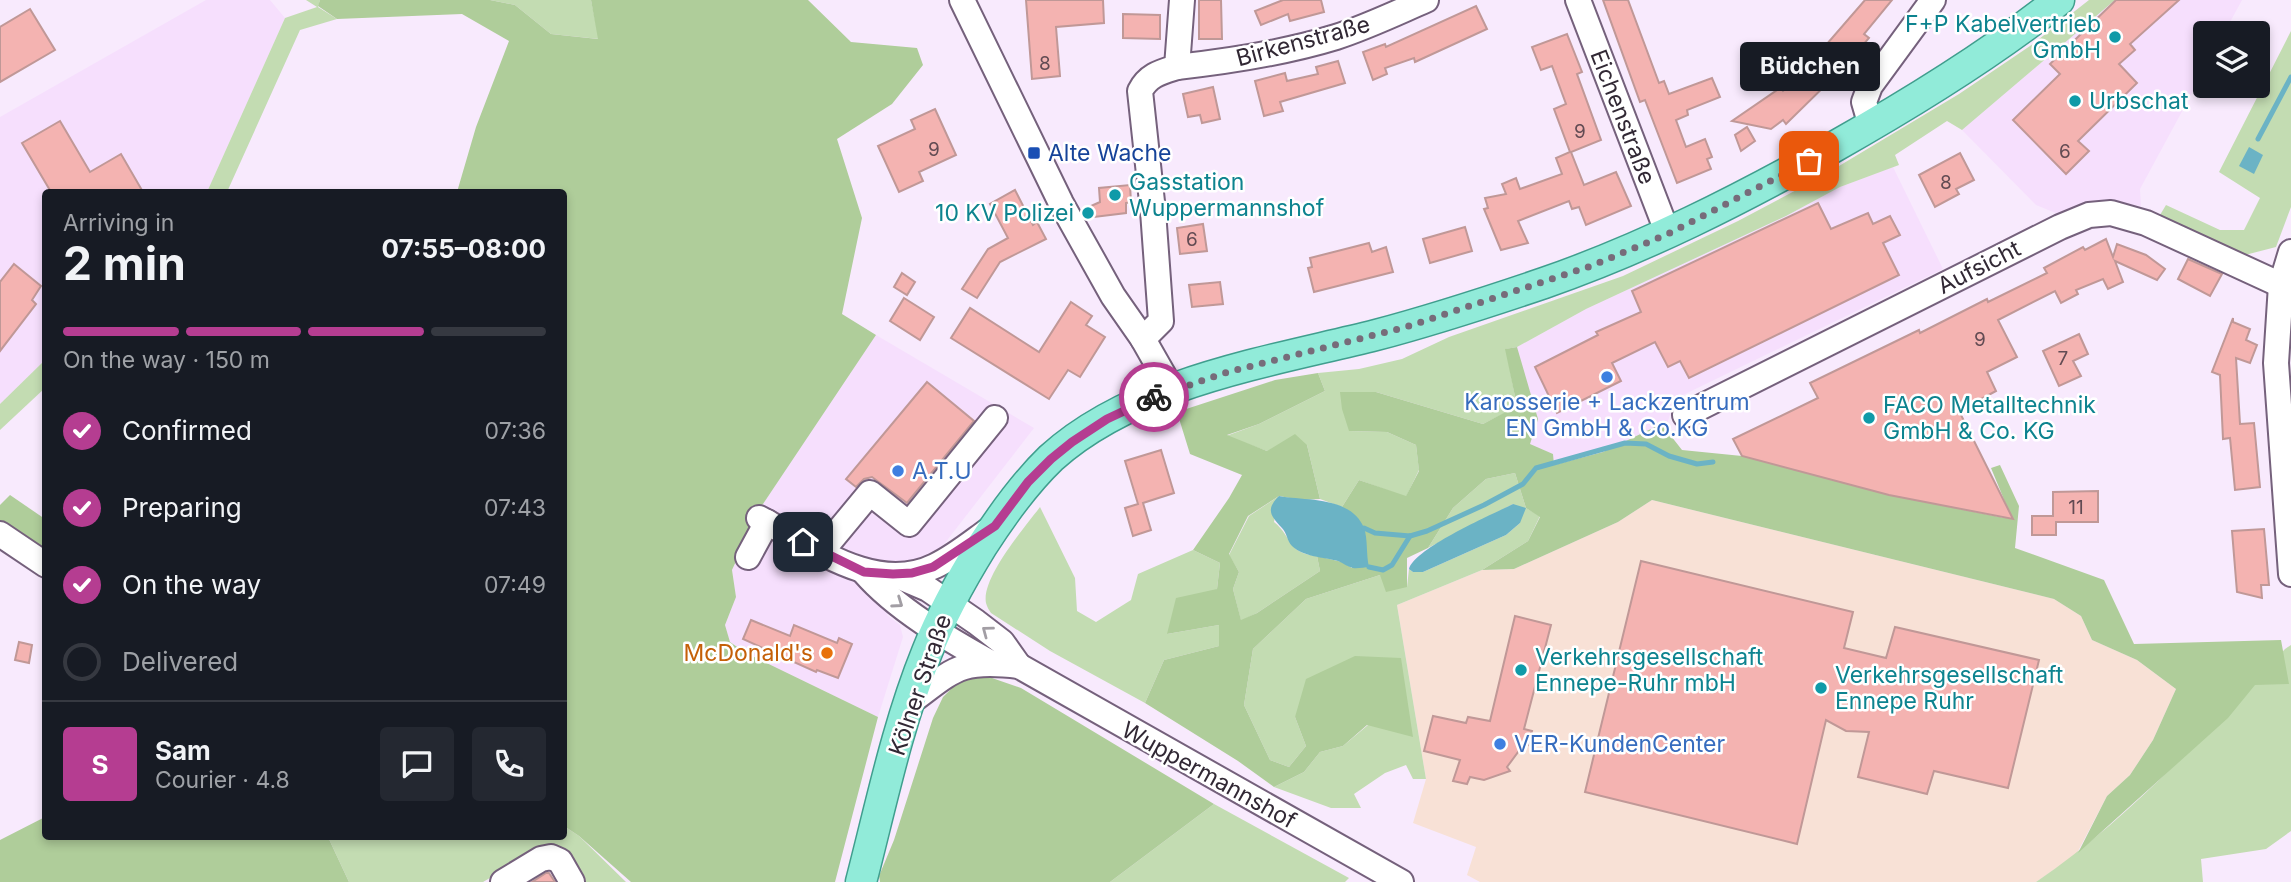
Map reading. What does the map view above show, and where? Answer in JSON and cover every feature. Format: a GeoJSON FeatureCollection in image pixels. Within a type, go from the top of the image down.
{"type":"FeatureCollection","features":[{"type":"Feature","properties":{"kind":"main road","name":"Kölner Straße"},"geometry":{"type":"LineString","coordinates":[[861,882],[909,703],[942,617],[995,526],[1036,474],[1072,442],[1119,414],[1171,390],[1228,372],[1470,308],[1606,261],[1668,234],[1759,188],[1871,126],[1991,50],[2059,0]]}},
{"type":"Feature","properties":{"kind":"street"},"geometry":{"type":"LineString","coordinates":[[962,0],[1061,203],[1113,296],[1143,339],[1171,390]]}},
{"type":"Feature","properties":{"kind":"street"},"geometry":{"type":"LineString","coordinates":[[1177,67],[1182,0]]}},
{"type":"Feature","properties":{"kind":"street","name":"Birkenstraße"},"geometry":{"type":"LineString","coordinates":[[1143,339],[1161,321],[1140,91],[1146,80],[1177,67],[1231,61],[1336,37],[1426,0]]}},
{"type":"Feature","properties":{"kind":"street","name":"Eichenstraße"},"geometry":{"type":"LineString","coordinates":[[1578,0],[1668,234]]}},
{"type":"Feature","properties":{"kind":"street"},"geometry":{"type":"LineString","coordinates":[[1871,126],[1864,103],[1870,86],[1933,0]]}},
{"type":"Feature","properties":{"kind":"street","name":"Aufsicht"},"geometry":{"type":"LineString","coordinates":[[1685,415],[2060,227],[2089,215],[2111,213],[2146,223],[2281,285]]}},
{"type":"Feature","properties":{"kind":"street"},"geometry":{"type":"LineString","coordinates":[[2291,252],[2281,285],[2276,363],[2291,574]]}},
{"type":"Feature","properties":{"kind":"street"},"geometry":{"type":"LineString","coordinates":[[821,552],[870,493],[909,524],[995,418]]}},
{"type":"Feature","properties":{"kind":"street","name":"Wuppermannshof"},"geometry":{"type":"LineString","coordinates":[[748,557],[763,520],[864,572],[912,573],[933,567],[995,526]]}},
{"type":"Feature","properties":{"kind":"street"},"geometry":{"type":"LineString","coordinates":[[0,534],[42,563]]}},
{"type":"Feature","properties":{"kind":"street","name":"Wuppermannshof"},"geometry":{"type":"LineString","coordinates":[[864,572],[878,588],[1002,642],[1018,666]]}},
{"type":"Feature","properties":{"kind":"street","name":"Wuppermannshof"},"geometry":{"type":"LineString","coordinates":[[893,574],[928,589],[942,617],[991,663]]}},
{"type":"Feature","properties":{"kind":"street","name":"Wuppermannshof"},"geometry":{"type":"LineString","coordinates":[[909,703],[953,670],[964,666],[991,663],[1018,666],[1401,882]]}},
{"type":"Feature","properties":{"kind":"street"},"geometry":{"type":"LineString","coordinates":[[503,882],[541,859],[551,857],[560,861],[572,882]]}},
{"type":"Feature","properties":{"kind":"shaded area"},"geometry":{"type":"Polygon","coordinates":[[[206,0],[270,0],[285,18],[208,189],[42,189],[42,363],[0,404],[0,117],[206,0]]]}},
{"type":"Feature","properties":{"kind":"shaded area"},"geometry":{"type":"Polygon","coordinates":[[[2115,0],[2242,0],[2231,21],[2193,21],[2193,91],[2140,189],[2141,206],[2103,200],[2081,204],[2058,214],[2036,205],[1962,130],[2115,0]]]}},
{"type":"Feature","properties":{"kind":"shaded area"},"geometry":{"type":"Polygon","coordinates":[[[1893,167],[1943,269],[1683,395],[1672,408],[1668,421],[1671,437],[1664,427],[1655,427],[1603,452],[1553,465],[1553,454],[1529,444],[1517,347],[1586,309],[1786,216],[1840,187],[1893,167]]]}},
{"type":"Feature","properties":{"kind":"shaded area"},"geometry":{"type":"Polygon","coordinates":[[[876,335],[1034,428],[945,543],[932,554],[918,559],[887,615],[900,625],[903,637],[878,717],[746,653],[730,642],[725,625],[736,597],[732,570],[761,507],[876,335]]]}},
{"type":"Feature","properties":{"kind":"shaded area"},"geometry":{"type":"Polygon","coordinates":[[[1652,500],[2054,599],[2081,616],[2092,640],[2137,660],[2176,689],[2153,740],[2130,775],[2107,796],[2076,855],[2036,882],[1480,882],[1467,875],[1476,847],[1413,823],[1426,779],[1397,605],[1482,570],[1514,569],[1618,522],[1652,500]]]}},
{"type":"Feature","properties":{"kind":"green space"},"geometry":{"type":"Polygon","coordinates":[[[306,0],[320,0],[318,7],[337,19],[300,30],[228,189],[208,189],[285,18],[317,7],[306,0]]]}},
{"type":"Feature","properties":{"kind":"green space"},"geometry":{"type":"Polygon","coordinates":[[[320,0],[490,0],[515,5],[551,34],[598,39],[591,0],[808,0],[851,42],[917,48],[923,65],[892,104],[837,139],[862,218],[842,314],[876,335],[761,507],[732,570],[736,597],[725,625],[730,642],[746,653],[878,717],[835,882],[631,882],[567,828],[567,189],[458,189],[476,127],[509,41],[462,14],[337,19],[318,6],[320,0]]]}},
{"type":"Feature","properties":{"kind":"green space"},"geometry":{"type":"Polygon","coordinates":[[[490,0],[591,0],[599,39],[551,34],[515,5],[490,0]]]}},
{"type":"Feature","properties":{"kind":"green space"},"geometry":{"type":"Polygon","coordinates":[[[2089,0],[2115,0],[1962,130],[1947,121],[1895,155],[1899,165],[1840,187],[1786,216],[1586,309],[1517,347],[1506,349],[1517,407],[1483,424],[1376,392],[1349,431],[1387,432],[1416,445],[1419,470],[1406,497],[1359,480],[1342,507],[1320,499],[1307,445],[1267,451],[1226,436],[1259,424],[1325,391],[1318,373],[1359,369],[1402,359],[1449,337],[1623,276],[1738,221],[1819,178],[1959,94],[2030,46],[2089,0]]]}},
{"type":"Feature","properties":{"kind":"green space"},"geometry":{"type":"Polygon","coordinates":[[[2291,31],[2291,207],[2276,247],[2245,255],[2160,215],[2166,205],[2220,230],[2244,230],[2260,198],[2219,172],[2257,98],[2270,98],[2270,72],[2291,31]]]}},
{"type":"Feature","properties":{"kind":"green space"},"geometry":{"type":"Polygon","coordinates":[[[1517,347],[1538,419],[1530,444],[1553,454],[1554,465],[1603,452],[1655,427],[1664,427],[1682,450],[1742,456],[1889,495],[2005,518],[2010,514],[1991,468],[2000,465],[2019,506],[2015,548],[2104,580],[2134,644],[2281,640],[2289,684],[2255,685],[2228,718],[2078,853],[2107,796],[2130,775],[2153,740],[2176,689],[2137,660],[2092,640],[2081,616],[2054,599],[1652,500],[1618,522],[1514,569],[1482,570],[1528,541],[1540,517],[1526,508],[1515,473],[1486,479],[1453,508],[1428,548],[1407,558],[1407,587],[1386,592],[1380,575],[1306,599],[1253,649],[1244,705],[1270,760],[1289,767],[1306,746],[1295,717],[1306,679],[1355,656],[1401,658],[1413,737],[1367,725],[1343,746],[1320,752],[1304,772],[1274,787],[1238,761],[1145,703],[1164,660],[1219,646],[1219,625],[1167,634],[1176,598],[1217,589],[1220,563],[1193,550],[1242,475],[1190,454],[1177,412],[1275,380],[1318,373],[1325,391],[1259,424],[1227,435],[1267,451],[1295,434],[1307,445],[1320,499],[1301,500],[1279,496],[1248,516],[1229,554],[1239,572],[1233,589],[1241,620],[1257,613],[1320,571],[1317,556],[1342,562],[1352,568],[1354,515],[1342,507],[1359,480],[1406,496],[1419,471],[1416,445],[1387,432],[1349,431],[1340,392],[1376,392],[1483,424],[1517,406],[1505,349],[1517,347]]]}},
{"type":"Feature","properties":{"kind":"green space"},"geometry":{"type":"Polygon","coordinates":[[[42,363],[42,391],[0,430],[0,404],[42,363]]]}},
{"type":"Feature","properties":{"kind":"green space"},"geometry":{"type":"Polygon","coordinates":[[[1515,473],[1526,508],[1540,516],[1528,541],[1482,570],[1397,605],[1426,779],[1413,779],[1406,765],[1385,773],[1354,794],[1361,808],[1331,808],[1274,787],[1304,772],[1320,752],[1343,746],[1368,725],[1401,658],[1295,717],[1306,746],[1289,767],[1270,760],[1244,705],[1253,649],[1306,599],[1380,575],[1407,587],[1409,569],[1423,572],[1506,535],[1520,523],[1513,504],[1428,548],[1453,508],[1486,479],[1515,473]]]}},
{"type":"Feature","properties":{"kind":"green space"},"geometry":{"type":"Polygon","coordinates":[[[10,495],[42,517],[42,560],[0,530],[0,505],[10,495]]]}},
{"type":"Feature","properties":{"kind":"green space"},"geometry":{"type":"Polygon","coordinates":[[[1279,496],[1274,522],[1300,552],[1317,556],[1320,571],[1241,621],[1233,589],[1239,572],[1229,555],[1249,516],[1279,496]]]}},
{"type":"Feature","properties":{"kind":"green space"},"geometry":{"type":"Polygon","coordinates":[[[1040,507],[1075,578],[1077,611],[1096,622],[1131,600],[1138,574],[1193,550],[1220,563],[1217,589],[1167,634],[1219,625],[1219,646],[1164,660],[1145,703],[1050,651],[991,613],[986,603],[990,580],[1040,507]]]}},
{"type":"Feature","properties":{"kind":"green space"},"geometry":{"type":"Polygon","coordinates":[[[2291,645],[2291,831],[2266,849],[2201,859],[2203,882],[2036,882],[2071,857],[2136,802],[2291,645]]]}},
{"type":"Feature","properties":{"kind":"green space"},"geometry":{"type":"Polygon","coordinates":[[[971,678],[992,678],[1021,688],[1214,804],[1110,882],[880,882],[879,876],[894,840],[933,718],[943,697],[955,685],[971,678]]]}},
{"type":"Feature","properties":{"kind":"green space"},"geometry":{"type":"Polygon","coordinates":[[[1214,804],[1349,878],[1345,882],[1110,882],[1214,804]]]}},
{"type":"Feature","properties":{"kind":"green space"},"geometry":{"type":"Polygon","coordinates":[[[42,819],[42,840],[329,840],[349,882],[0,882],[0,840],[42,819]]]}},
{"type":"Feature","properties":{"kind":"green space"},"geometry":{"type":"Polygon","coordinates":[[[567,828],[579,836],[626,882],[582,882],[573,856],[561,849],[538,850],[483,882],[349,882],[329,840],[567,840],[567,828]]]}},
{"type":"Feature","properties":{"kind":"water"},"geometry":{"type":"Polygon","coordinates":[[[2249,147],[2263,155],[2254,174],[2239,166],[2249,147]]]}},
{"type":"Feature","properties":{"kind":"water"},"geometry":{"type":"Polygon","coordinates":[[[1279,496],[1327,502],[1349,510],[1364,528],[1369,567],[1351,567],[1297,550],[1271,513],[1272,505],[1279,496]]]}},
{"type":"Feature","properties":{"kind":"water"},"geometry":{"type":"Polygon","coordinates":[[[1513,504],[1526,508],[1520,523],[1506,535],[1423,572],[1409,569],[1414,561],[1439,542],[1513,504]]]}},
{"type":"Feature","properties":{"kind":"building"},"geometry":{"type":"Polygon","coordinates":[[[1026,0],[1103,0],[1104,23],[1056,27],[1060,76],[1032,79],[1026,0]]]}},
{"type":"Feature","properties":{"kind":"building"},"geometry":{"type":"Polygon","coordinates":[[[1199,0],[1221,0],[1222,39],[1199,39],[1199,0]]]}},
{"type":"Feature","properties":{"kind":"building"},"geometry":{"type":"Polygon","coordinates":[[[1283,0],[1321,0],[1324,12],[1290,21],[1288,14],[1261,25],[1255,11],[1283,0]]]}},
{"type":"Feature","properties":{"kind":"building"},"geometry":{"type":"Polygon","coordinates":[[[1603,0],[1628,0],[1659,83],[1664,81],[1669,94],[1712,78],[1720,97],[1687,110],[1688,115],[1676,120],[1686,147],[1705,139],[1712,157],[1707,159],[1711,169],[1677,183],[1645,100],[1640,102],[1603,0]]]}},
{"type":"Feature","properties":{"kind":"building"},"geometry":{"type":"Polygon","coordinates":[[[1865,0],[1892,0],[1864,34],[1869,38],[1858,51],[1850,45],[1837,57],[1826,45],[1865,0]]]}},
{"type":"Feature","properties":{"kind":"building","name":"Urbschat"},"geometry":{"type":"Polygon","coordinates":[[[2116,0],[2179,0],[2130,44],[2135,50],[2119,64],[2137,83],[2078,141],[2089,151],[2066,174],[2013,120],[2060,74],[2050,64],[2116,0]]]}},
{"type":"Feature","properties":{"kind":"building"},"geometry":{"type":"Polygon","coordinates":[[[1476,6],[1487,29],[1415,62],[1414,58],[1385,68],[1387,74],[1373,80],[1363,52],[1385,44],[1386,47],[1476,6]]]}},
{"type":"Feature","properties":{"kind":"building"},"geometry":{"type":"Polygon","coordinates":[[[30,9],[55,50],[0,82],[0,27],[30,9]]]}},
{"type":"Feature","properties":{"kind":"building"},"geometry":{"type":"Polygon","coordinates":[[[1123,14],[1160,15],[1160,39],[1123,38],[1123,14]]]}},
{"type":"Feature","properties":{"kind":"building"},"geometry":{"type":"Polygon","coordinates":[[[1567,34],[1582,72],[1577,74],[1601,140],[1571,152],[1584,185],[1616,172],[1631,206],[1586,225],[1579,207],[1572,209],[1569,201],[1518,221],[1528,243],[1501,250],[1484,209],[1488,208],[1485,198],[1506,194],[1502,184],[1516,178],[1520,189],[1562,174],[1556,158],[1570,152],[1554,109],[1566,104],[1552,66],[1541,70],[1532,47],[1567,34]]]}},
{"type":"Feature","properties":{"kind":"building"},"geometry":{"type":"Polygon","coordinates":[[[1821,53],[1839,72],[1786,124],[1783,120],[1771,129],[1732,121],[1780,88],[1783,91],[1808,69],[1821,53]]]}},
{"type":"Feature","properties":{"kind":"building"},"geometry":{"type":"Polygon","coordinates":[[[1338,61],[1345,83],[1280,102],[1283,111],[1264,116],[1255,81],[1285,73],[1287,81],[1318,74],[1316,67],[1338,61]]]}},
{"type":"Feature","properties":{"kind":"building"},"geometry":{"type":"Polygon","coordinates":[[[1213,87],[1220,119],[1202,123],[1200,115],[1188,117],[1183,94],[1213,87]]]}},
{"type":"Feature","properties":{"kind":"building"},"geometry":{"type":"Polygon","coordinates":[[[935,109],[956,155],[919,172],[923,181],[899,192],[878,146],[915,129],[911,120],[935,109]]]}},
{"type":"Feature","properties":{"kind":"building"},"geometry":{"type":"Polygon","coordinates":[[[60,121],[90,172],[121,154],[141,189],[49,189],[22,143],[60,121]]]}},
{"type":"Feature","properties":{"kind":"building"},"geometry":{"type":"Polygon","coordinates":[[[1747,127],[1755,141],[1741,151],[1735,135],[1747,127]]]}},
{"type":"Feature","properties":{"kind":"building"},"geometry":{"type":"Polygon","coordinates":[[[1960,153],[1974,180],[1956,189],[1959,194],[1935,207],[1919,175],[1960,153]]]}},
{"type":"Feature","properties":{"kind":"building","name":"Gasstation Wuppermannshof"},"geometry":{"type":"Polygon","coordinates":[[[1130,185],[1131,202],[1126,203],[1126,213],[1086,218],[1082,210],[1100,202],[1099,188],[1130,185]]]}},
{"type":"Feature","properties":{"kind":"building"},"geometry":{"type":"Polygon","coordinates":[[[1015,190],[1033,225],[1037,222],[1046,239],[1000,262],[977,298],[962,289],[988,249],[1008,238],[990,204],[1015,190]]]}},
{"type":"Feature","properties":{"kind":"building"},"geometry":{"type":"Polygon","coordinates":[[[1818,203],[1831,229],[1868,213],[1873,224],[1890,216],[1900,235],[1883,243],[1899,275],[1689,378],[1680,361],[1668,367],[1655,342],[1612,363],[1621,381],[1557,413],[1535,367],[1598,335],[1596,332],[1641,312],[1632,291],[1818,203]]]}},
{"type":"Feature","properties":{"kind":"building"},"geometry":{"type":"Polygon","coordinates":[[[1203,224],[1207,251],[1180,254],[1177,228],[1203,224]]]}},
{"type":"Feature","properties":{"kind":"building"},"geometry":{"type":"Polygon","coordinates":[[[1465,227],[1472,251],[1430,263],[1423,239],[1465,227]]]}},
{"type":"Feature","properties":{"kind":"building","name":"FACO Metalltechnik GmbH & Co. KG"},"geometry":{"type":"Polygon","coordinates":[[[2106,239],[2113,257],[2117,244],[2146,255],[2165,269],[2157,280],[2115,261],[2123,282],[2108,289],[2103,279],[2076,290],[2078,294],[2061,303],[2055,291],[1998,320],[2017,357],[1987,372],[1996,391],[1959,411],[2013,519],[1889,495],[1742,456],[1733,439],[1818,398],[1810,383],[1987,299],[1988,302],[2047,273],[2044,268],[2083,247],[2085,250],[2106,239]]]}},
{"type":"Feature","properties":{"kind":"building"},"geometry":{"type":"Polygon","coordinates":[[[1369,243],[1372,252],[1386,247],[1393,272],[1314,292],[1308,268],[1312,267],[1310,258],[1369,243]]]}},
{"type":"Feature","properties":{"kind":"building"},"geometry":{"type":"Polygon","coordinates":[[[2188,259],[2222,274],[2210,296],[2178,279],[2188,259]]]}},
{"type":"Feature","properties":{"kind":"building"},"geometry":{"type":"Polygon","coordinates":[[[14,264],[41,286],[32,300],[36,304],[0,351],[0,282],[14,264]]]}},
{"type":"Feature","properties":{"kind":"building"},"geometry":{"type":"Polygon","coordinates":[[[902,273],[915,282],[907,295],[894,287],[902,273]]]}},
{"type":"Feature","properties":{"kind":"building"},"geometry":{"type":"Polygon","coordinates":[[[1220,282],[1223,304],[1192,307],[1189,285],[1220,282]]]}},
{"type":"Feature","properties":{"kind":"building"},"geometry":{"type":"Polygon","coordinates":[[[904,298],[934,317],[920,340],[890,321],[904,298]]]}},
{"type":"Feature","properties":{"kind":"building"},"geometry":{"type":"Polygon","coordinates":[[[1071,302],[1092,316],[1086,325],[1105,337],[1080,377],[1068,370],[1049,399],[951,338],[970,308],[1039,352],[1071,302]]]}},
{"type":"Feature","properties":{"kind":"building"},"geometry":{"type":"Polygon","coordinates":[[[2233,318],[2233,322],[2250,329],[2246,340],[2257,345],[2250,363],[2236,358],[2240,424],[2254,423],[2260,487],[2235,490],[2230,438],[2223,439],[2220,375],[2212,372],[2233,318]]]}},
{"type":"Feature","properties":{"kind":"building"},"geometry":{"type":"Polygon","coordinates":[[[2079,334],[2088,354],[2073,361],[2081,376],[2059,386],[2043,351],[2079,334]]]}},
{"type":"Feature","properties":{"kind":"building"},"geometry":{"type":"Polygon","coordinates":[[[927,382],[974,421],[907,503],[872,477],[864,479],[856,487],[846,479],[927,382]]]}},
{"type":"Feature","properties":{"kind":"building"},"geometry":{"type":"Polygon","coordinates":[[[1161,450],[1174,493],[1143,503],[1151,530],[1133,536],[1125,508],[1138,504],[1125,461],[1161,450]]]}},
{"type":"Feature","properties":{"kind":"building"},"geometry":{"type":"Polygon","coordinates":[[[2098,491],[2098,522],[2056,522],[2056,535],[2032,535],[2032,516],[2053,516],[2053,492],[2098,491]]]}},
{"type":"Feature","properties":{"kind":"building"},"geometry":{"type":"Polygon","coordinates":[[[2264,529],[2269,585],[2261,585],[2262,598],[2237,592],[2232,531],[2264,529]]]}},
{"type":"Feature","properties":{"kind":"building","name":"Verkehrsgesellschaft Ennepe Ruhr"},"geometry":{"type":"Polygon","coordinates":[[[1641,561],[1853,612],[1844,648],[1886,658],[1895,627],[2039,660],[2008,788],[1934,771],[1927,794],[1858,777],[1869,732],[1846,731],[1826,720],[1797,844],[1585,792],[1641,561]]]}},
{"type":"Feature","properties":{"kind":"building","name":"Verkehrsgesellschaft Ennepe-Ruhr mbH"},"geometry":{"type":"Polygon","coordinates":[[[1515,616],[1551,625],[1524,729],[1532,731],[1528,745],[1524,744],[1507,767],[1510,771],[1484,780],[1470,777],[1467,784],[1453,781],[1460,760],[1424,751],[1433,716],[1466,723],[1468,717],[1490,721],[1515,616]]]}},
{"type":"Feature","properties":{"kind":"building"},"geometry":{"type":"Polygon","coordinates":[[[751,620],[790,636],[794,625],[837,643],[839,638],[852,644],[838,678],[817,670],[816,672],[743,639],[751,620]]]}},
{"type":"Feature","properties":{"kind":"building"},"geometry":{"type":"Polygon","coordinates":[[[19,642],[32,645],[29,663],[15,660],[19,642]]]}},
{"type":"Feature","properties":{"kind":"building"},"geometry":{"type":"Polygon","coordinates":[[[546,873],[549,873],[555,882],[532,882],[546,873]]]}},
{"type":"Feature","properties":{"kind":"waterway"},"geometry":{"type":"LineString","coordinates":[[2258,139],[2291,77]]}},
{"type":"Feature","properties":{"kind":"waterway"},"geometry":{"type":"LineString","coordinates":[[1364,528],[1375,533],[1410,536],[1427,531],[1523,484],[1536,468],[1625,443],[1646,444],[1669,456],[1697,464],[1713,462]]}},
{"type":"Feature","properties":{"kind":"waterway"},"geometry":{"type":"LineString","coordinates":[[1369,567],[1383,570],[1392,565],[1410,536]]}},
{"type":"Feature","properties":{"kind":"way so far"},"geometry":{"type":"LineString","coordinates":[[1154,397],[1228,372],[1470,308],[1606,261],[1709,214],[1809,161]]}},
{"type":"Feature","properties":{"kind":"place","name":"F+P Kabelvertrieb GmbH"},"geometry":{"type":"Point","coordinates":[2115,37]}},
{"type":"Feature","properties":{"kind":"place","name":"Urbschat"},"geometry":{"type":"Point","coordinates":[2075,101]}},
{"type":"Feature","properties":{"kind":"place","name":"Alte Wache"},"geometry":{"type":"Point","coordinates":[1034,153]}},
{"type":"Feature","properties":{"kind":"place","name":"Büdchen"},"geometry":{"type":"Point","coordinates":[1809,161]}},
{"type":"Feature","properties":{"kind":"place","name":"Gasstation Wuppermannshof"},"geometry":{"type":"Point","coordinates":[1115,195]}},
{"type":"Feature","properties":{"kind":"place","name":"10 KV Polizei"},"geometry":{"type":"Point","coordinates":[1088,213]}},
{"type":"Feature","properties":{"kind":"place","name":"Karosserie + Lackzentrum EN GmbH & Co.KG"},"geometry":{"type":"Point","coordinates":[1607,377]}},
{"type":"Feature","properties":{"kind":"place","name":"FACO Metalltechnik GmbH & Co. KG"},"geometry":{"type":"Point","coordinates":[1869,418]}},
{"type":"Feature","properties":{"kind":"place","name":"A.T.U"},"geometry":{"type":"Point","coordinates":[898,471]}},
{"type":"Feature","properties":{"kind":"place","name":"McDonald's"},"geometry":{"type":"Point","coordinates":[827,653]}},
{"type":"Feature","properties":{"kind":"place","name":"Verkehrsgesellschaft Ennepe-Ruhr mbH"},"geometry":{"type":"Point","coordinates":[1521,670]}},
{"type":"Feature","properties":{"kind":"place","name":"Verkehrsgesellschaft Ennepe Ruhr"},"geometry":{"type":"Point","coordinates":[1821,688]}},
{"type":"Feature","properties":{"kind":"place","name":"VER-KundenCenter"},"geometry":{"type":"Point","coordinates":[1500,744]}},
{"type":"Feature","properties":{"kind":"route"},"geometry":{"type":"LineString","coordinates":[[803,542],[864,572],[912,573],[933,567],[995,526],[1028,482],[1072,442],[1107,419],[1154,397]]}}]}
